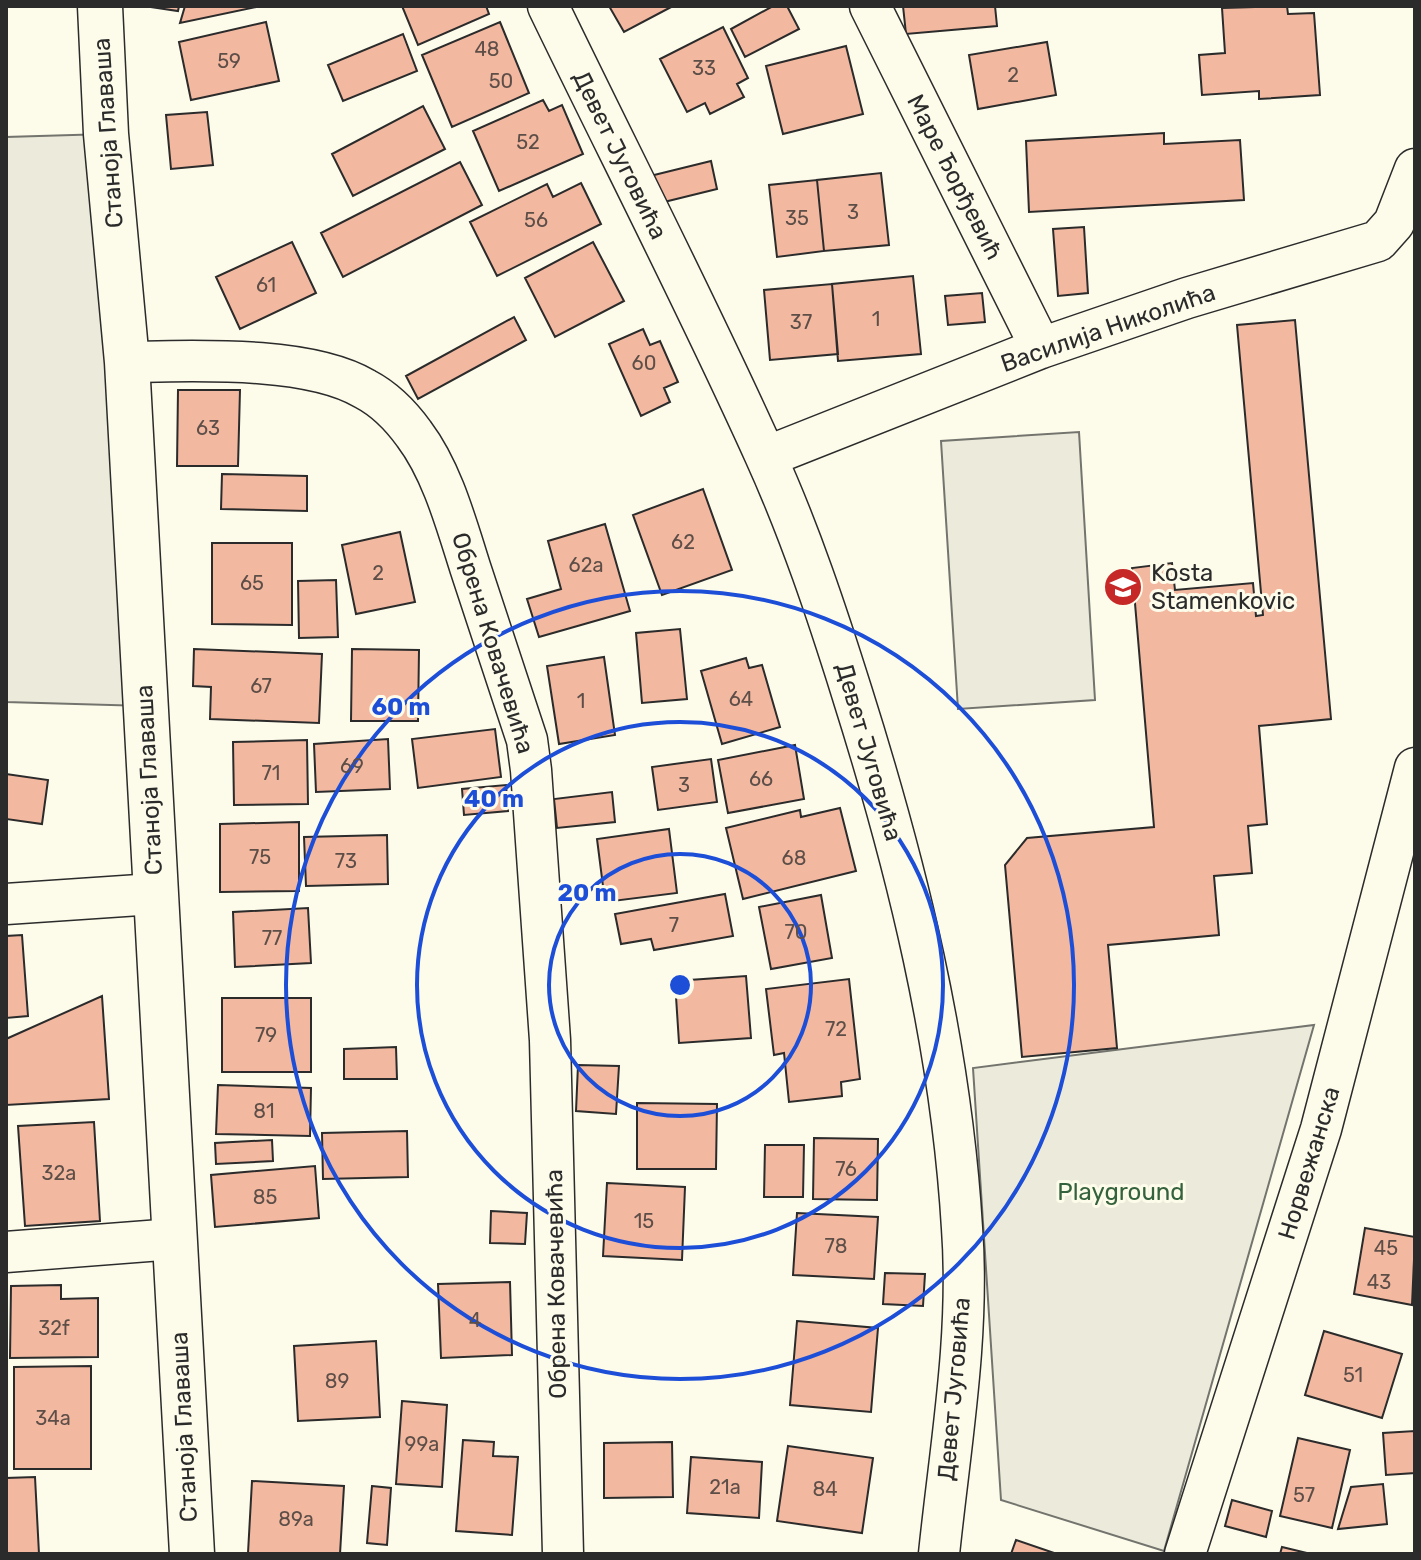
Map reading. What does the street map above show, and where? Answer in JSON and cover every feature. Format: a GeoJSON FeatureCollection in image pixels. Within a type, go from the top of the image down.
{"type":"FeatureCollection","features":[{"type":"Feature","properties":{"kind":"main road","name":"Станоја Главаша"},"geometry":{"type":"LineString","coordinates":[[100,6],[106,134],[127,362],[192,1554]]}},
{"type":"Feature","properties":{"kind":"street","name":"Девет Југовића"},"geometry":{"type":"LineString","coordinates":[[548,6],[766,457],[827,614],[876,769],[922,943],[947,1082],[963,1231],[961,1344],[939,1554]]}},
{"type":"Feature","properties":{"kind":"street","name":"Маре Ђорђевић"},"geometry":{"type":"LineString","coordinates":[[870,6],[1041,348]]}},
{"type":"Feature","properties":{"kind":"street","name":"Василија Николића"},"geometry":{"type":"LineString","coordinates":[[766,457],[1041,348],[1187,298],[1378,241],[1394,223],[1415,169]]}},
{"type":"Feature","properties":{"kind":"street","name":"Обрена Ковачевића"},"geometry":{"type":"LineString","coordinates":[[127,362],[216,361],[275,365],[312,371],[364,388],[397,413],[416,436],[449,503],[527,740],[531,770],[550,1040],[563,1554]]}},
{"type":"Feature","properties":{"kind":"street","name":"Норвежанска"},"geometry":{"type":"LineString","coordinates":[[1185,1554],[1321,1129],[1415,768]]}},
{"type":"Feature","properties":{"kind":"street"},"geometry":{"type":"LineString","coordinates":[[6,904],[154,894]]}},
{"type":"Feature","properties":{"kind":"street"},"geometry":{"type":"LineString","coordinates":[[6,1252],[174,1239]]}},
{"type":"Feature","properties":{"kind":"green space"},"geometry":{"type":"Polygon","coordinates":[[[106,134],[145,706],[6,702],[6,137],[106,134]]]}},
{"type":"Feature","properties":{"kind":"green space"},"geometry":{"type":"Polygon","coordinates":[[[1079,432],[1095,700],[958,709],[941,441],[1079,432]]]}},
{"type":"Feature","properties":{"kind":"green space","name":"Playground"},"geometry":{"type":"Polygon","coordinates":[[[1314,1025],[1164,1551],[1001,1500],[973,1068],[1314,1025]]]}},
{"type":"Feature","properties":{"kind":"building"},"geometry":{"type":"Polygon","coordinates":[[[144,6],[179,6],[178,11],[144,6]]]}},
{"type":"Feature","properties":{"kind":"building"},"geometry":{"type":"Polygon","coordinates":[[[185,6],[261,6],[180,23],[185,6]]]}},
{"type":"Feature","properties":{"kind":"building"},"geometry":{"type":"Polygon","coordinates":[[[402,6],[486,6],[489,14],[418,45],[402,6]]]}},
{"type":"Feature","properties":{"kind":"building"},"geometry":{"type":"Polygon","coordinates":[[[609,6],[673,6],[624,32],[609,6]]]}},
{"type":"Feature","properties":{"kind":"building"},"geometry":{"type":"Polygon","coordinates":[[[773,6],[787,6],[799,29],[745,57],[731,29],[773,6]]]}},
{"type":"Feature","properties":{"kind":"building"},"geometry":{"type":"Polygon","coordinates":[[[903,6],[995,6],[997,26],[906,34],[903,6]]]}},
{"type":"Feature","properties":{"kind":"building"},"geometry":{"type":"Polygon","coordinates":[[[1287,6],[1288,14],[1314,13],[1320,95],[1259,99],[1259,91],[1202,95],[1199,55],[1225,53],[1222,8],[1287,6]]]}},
{"type":"Feature","properties":{"kind":"building"},"geometry":{"type":"Polygon","coordinates":[[[266,22],[279,81],[191,100],[179,42],[266,22]]]}},
{"type":"Feature","properties":{"kind":"building"},"geometry":{"type":"Polygon","coordinates":[[[500,22],[529,93],[452,127],[422,55],[500,22]]]}},
{"type":"Feature","properties":{"kind":"building"},"geometry":{"type":"Polygon","coordinates":[[[723,27],[748,78],[737,84],[744,97],[710,114],[705,103],[687,112],[660,59],[723,27]]]}},
{"type":"Feature","properties":{"kind":"building"},"geometry":{"type":"Polygon","coordinates":[[[403,34],[417,71],[343,101],[328,65],[403,34]]]}},
{"type":"Feature","properties":{"kind":"building"},"geometry":{"type":"Polygon","coordinates":[[[1047,42],[1056,95],[978,109],[969,55],[1047,42]]]}},
{"type":"Feature","properties":{"kind":"building"},"geometry":{"type":"Polygon","coordinates":[[[846,46],[863,114],[783,134],[766,66],[846,46]]]}},
{"type":"Feature","properties":{"kind":"building"},"geometry":{"type":"Polygon","coordinates":[[[543,100],[549,111],[562,105],[583,154],[499,191],[473,131],[543,100]]]}},
{"type":"Feature","properties":{"kind":"building"},"geometry":{"type":"Polygon","coordinates":[[[423,106],[445,149],[353,196],[332,154],[423,106]]]}},
{"type":"Feature","properties":{"kind":"building"},"geometry":{"type":"Polygon","coordinates":[[[207,112],[213,165],[171,169],[166,115],[207,112]]]}},
{"type":"Feature","properties":{"kind":"building"},"geometry":{"type":"Polygon","coordinates":[[[1164,133],[1164,144],[1240,140],[1244,200],[1029,212],[1026,141],[1164,133]]]}},
{"type":"Feature","properties":{"kind":"building"},"geometry":{"type":"Polygon","coordinates":[[[711,161],[717,189],[656,204],[650,176],[711,161]]]}},
{"type":"Feature","properties":{"kind":"building"},"geometry":{"type":"Polygon","coordinates":[[[460,162],[482,205],[343,277],[321,233],[460,162]]]}},
{"type":"Feature","properties":{"kind":"building"},"geometry":{"type":"Polygon","coordinates":[[[881,173],[889,245],[824,251],[817,180],[881,173]]]}},
{"type":"Feature","properties":{"kind":"building"},"geometry":{"type":"Polygon","coordinates":[[[817,180],[824,251],[777,257],[769,185],[817,180]]]}},
{"type":"Feature","properties":{"kind":"building"},"geometry":{"type":"Polygon","coordinates":[[[581,183],[601,224],[497,276],[470,222],[547,184],[553,197],[581,183]]]}},
{"type":"Feature","properties":{"kind":"building"},"geometry":{"type":"Polygon","coordinates":[[[1084,227],[1088,293],[1058,296],[1053,229],[1084,227]]]}},
{"type":"Feature","properties":{"kind":"building"},"geometry":{"type":"Polygon","coordinates":[[[292,242],[316,293],[240,329],[216,277],[292,242]]]}},
{"type":"Feature","properties":{"kind":"building"},"geometry":{"type":"Polygon","coordinates":[[[593,242],[624,301],[555,337],[525,278],[593,242]]]}},
{"type":"Feature","properties":{"kind":"building"},"geometry":{"type":"Polygon","coordinates":[[[913,276],[921,354],[838,361],[832,284],[913,276]]]}},
{"type":"Feature","properties":{"kind":"building"},"geometry":{"type":"Polygon","coordinates":[[[832,284],[838,354],[770,360],[764,290],[832,284]]]}},
{"type":"Feature","properties":{"kind":"building"},"geometry":{"type":"Polygon","coordinates":[[[982,293],[985,322],[948,325],[945,296],[982,293]]]}},
{"type":"Feature","properties":{"kind":"building"},"geometry":{"type":"Polygon","coordinates":[[[514,317],[526,340],[418,399],[406,376],[514,317]]]}},
{"type":"Feature","properties":{"kind":"building"},"geometry":{"type":"Polygon","coordinates":[[[1295,320],[1331,719],[1259,726],[1267,824],[1248,826],[1252,873],[1214,876],[1219,935],[1108,945],[1117,1048],[1022,1057],[1005,865],[1027,838],[1154,827],[1132,568],[1172,563],[1175,590],[1253,583],[1256,616],[1263,615],[1237,325],[1295,320]]]}},
{"type":"Feature","properties":{"kind":"building"},"geometry":{"type":"Polygon","coordinates":[[[643,329],[650,345],[660,341],[678,382],[664,388],[670,402],[641,416],[609,344],[643,329]]]}},
{"type":"Feature","properties":{"kind":"building"},"geometry":{"type":"Polygon","coordinates":[[[178,390],[240,390],[238,466],[177,466],[178,390]]]}},
{"type":"Feature","properties":{"kind":"building"},"geometry":{"type":"Polygon","coordinates":[[[222,474],[307,476],[307,511],[221,509],[222,474]]]}},
{"type":"Feature","properties":{"kind":"building"},"geometry":{"type":"Polygon","coordinates":[[[703,489],[732,570],[662,595],[633,515],[703,489]]]}},
{"type":"Feature","properties":{"kind":"building"},"geometry":{"type":"Polygon","coordinates":[[[605,524],[630,611],[539,637],[527,599],[561,589],[548,541],[605,524]]]}},
{"type":"Feature","properties":{"kind":"building"},"geometry":{"type":"Polygon","coordinates":[[[400,532],[415,602],[356,614],[342,545],[400,532]]]}},
{"type":"Feature","properties":{"kind":"building"},"geometry":{"type":"Polygon","coordinates":[[[212,543],[292,543],[292,625],[212,624],[212,543]]]}},
{"type":"Feature","properties":{"kind":"building"},"geometry":{"type":"Polygon","coordinates":[[[336,580],[338,637],[299,638],[298,581],[336,580]]]}},
{"type":"Feature","properties":{"kind":"building"},"geometry":{"type":"Polygon","coordinates":[[[680,629],[687,699],[642,703],[636,633],[680,629]]]}},
{"type":"Feature","properties":{"kind":"building"},"geometry":{"type":"Polygon","coordinates":[[[194,649],[322,654],[319,723],[210,719],[211,687],[193,686],[194,649]]]}},
{"type":"Feature","properties":{"kind":"building"},"geometry":{"type":"Polygon","coordinates":[[[352,649],[419,650],[418,721],[351,721],[352,649]]]}},
{"type":"Feature","properties":{"kind":"building"},"geometry":{"type":"Polygon","coordinates":[[[604,657],[615,735],[559,744],[547,666],[604,657]]]}},
{"type":"Feature","properties":{"kind":"building"},"geometry":{"type":"Polygon","coordinates":[[[746,658],[749,668],[762,665],[780,727],[722,744],[701,671],[746,658]]]}},
{"type":"Feature","properties":{"kind":"building"},"geometry":{"type":"Polygon","coordinates":[[[495,729],[501,777],[418,788],[412,739],[495,729]]]}},
{"type":"Feature","properties":{"kind":"building"},"geometry":{"type":"Polygon","coordinates":[[[388,739],[390,789],[316,792],[314,744],[388,739]]]}},
{"type":"Feature","properties":{"kind":"building"},"geometry":{"type":"Polygon","coordinates":[[[307,740],[308,804],[234,805],[233,742],[307,740]]]}},
{"type":"Feature","properties":{"kind":"building"},"geometry":{"type":"Polygon","coordinates":[[[795,745],[804,799],[728,813],[718,760],[795,745]]]}},
{"type":"Feature","properties":{"kind":"building"},"geometry":{"type":"Polygon","coordinates":[[[711,759],[717,802],[658,810],[652,767],[711,759]]]}},
{"type":"Feature","properties":{"kind":"building"},"geometry":{"type":"Polygon","coordinates":[[[6,774],[48,780],[42,824],[6,819],[6,774]]]}},
{"type":"Feature","properties":{"kind":"building"},"geometry":{"type":"Polygon","coordinates":[[[506,785],[508,811],[464,815],[462,789],[506,785]]]}},
{"type":"Feature","properties":{"kind":"building"},"geometry":{"type":"Polygon","coordinates":[[[612,792],[615,822],[557,828],[554,799],[612,792]]]}},
{"type":"Feature","properties":{"kind":"building"},"geometry":{"type":"Polygon","coordinates":[[[840,808],[856,871],[743,899],[726,828],[800,810],[801,817],[840,808]]]}},
{"type":"Feature","properties":{"kind":"building"},"geometry":{"type":"Polygon","coordinates":[[[299,822],[299,891],[220,892],[220,824],[299,822]]]}},
{"type":"Feature","properties":{"kind":"building"},"geometry":{"type":"Polygon","coordinates":[[[669,829],[677,893],[605,902],[597,839],[669,829]]]}},
{"type":"Feature","properties":{"kind":"building"},"geometry":{"type":"Polygon","coordinates":[[[387,835],[388,884],[306,886],[304,837],[387,835]]]}},
{"type":"Feature","properties":{"kind":"building"},"geometry":{"type":"Polygon","coordinates":[[[725,894],[733,936],[654,950],[651,939],[621,944],[615,914],[725,894]]]}},
{"type":"Feature","properties":{"kind":"building"},"geometry":{"type":"Polygon","coordinates":[[[821,895],[832,958],[771,969],[759,907],[821,895]]]}},
{"type":"Feature","properties":{"kind":"building"},"geometry":{"type":"Polygon","coordinates":[[[308,908],[311,963],[235,967],[233,912],[308,908]]]}},
{"type":"Feature","properties":{"kind":"building"},"geometry":{"type":"Polygon","coordinates":[[[22,935],[28,1016],[6,1018],[6,936],[22,935]]]}},
{"type":"Feature","properties":{"kind":"building"},"geometry":{"type":"Polygon","coordinates":[[[746,976],[751,1038],[679,1043],[675,981],[746,976]]]}},
{"type":"Feature","properties":{"kind":"building"},"geometry":{"type":"Polygon","coordinates":[[[849,979],[860,1079],[841,1082],[842,1096],[789,1102],[784,1053],[774,1055],[766,989],[849,979]]]}},
{"type":"Feature","properties":{"kind":"building"},"geometry":{"type":"Polygon","coordinates":[[[102,996],[109,1099],[6,1105],[6,1039],[102,996]]]}},
{"type":"Feature","properties":{"kind":"building"},"geometry":{"type":"Polygon","coordinates":[[[222,998],[311,998],[311,1072],[222,1072],[222,998]]]}},
{"type":"Feature","properties":{"kind":"building"},"geometry":{"type":"Polygon","coordinates":[[[396,1047],[397,1079],[344,1079],[344,1049],[396,1047]]]}},
{"type":"Feature","properties":{"kind":"building"},"geometry":{"type":"Polygon","coordinates":[[[578,1065],[619,1066],[616,1114],[576,1111],[578,1065]]]}},
{"type":"Feature","properties":{"kind":"building"},"geometry":{"type":"Polygon","coordinates":[[[218,1085],[311,1088],[310,1136],[216,1134],[218,1085]]]}},
{"type":"Feature","properties":{"kind":"building"},"geometry":{"type":"Polygon","coordinates":[[[637,1103],[717,1104],[716,1169],[637,1169],[637,1103]]]}},
{"type":"Feature","properties":{"kind":"building"},"geometry":{"type":"Polygon","coordinates":[[[94,1122],[100,1221],[25,1226],[18,1126],[94,1122]]]}},
{"type":"Feature","properties":{"kind":"building"},"geometry":{"type":"Polygon","coordinates":[[[407,1131],[408,1177],[323,1179],[322,1133],[407,1131]]]}},
{"type":"Feature","properties":{"kind":"building"},"geometry":{"type":"Polygon","coordinates":[[[814,1138],[878,1139],[877,1200],[813,1199],[814,1138]]]}},
{"type":"Feature","properties":{"kind":"building"},"geometry":{"type":"Polygon","coordinates":[[[272,1140],[273,1161],[216,1164],[215,1143],[272,1140]]]}},
{"type":"Feature","properties":{"kind":"building"},"geometry":{"type":"Polygon","coordinates":[[[765,1145],[804,1145],[803,1197],[764,1197],[765,1145]]]}},
{"type":"Feature","properties":{"kind":"building"},"geometry":{"type":"Polygon","coordinates":[[[315,1166],[319,1218],[215,1227],[211,1175],[315,1166]]]}},
{"type":"Feature","properties":{"kind":"building"},"geometry":{"type":"Polygon","coordinates":[[[607,1183],[685,1187],[682,1260],[603,1256],[607,1183]]]}},
{"type":"Feature","properties":{"kind":"building"},"geometry":{"type":"Polygon","coordinates":[[[491,1211],[527,1213],[525,1244],[490,1243],[491,1211]]]}},
{"type":"Feature","properties":{"kind":"building"},"geometry":{"type":"Polygon","coordinates":[[[797,1213],[878,1217],[874,1279],[793,1275],[797,1213]]]}},
{"type":"Feature","properties":{"kind":"building"},"geometry":{"type":"Polygon","coordinates":[[[1365,1228],[1415,1237],[1412,1305],[1354,1294],[1365,1228]]]}},
{"type":"Feature","properties":{"kind":"building"},"geometry":{"type":"Polygon","coordinates":[[[885,1273],[925,1274],[923,1306],[883,1304],[885,1273]]]}},
{"type":"Feature","properties":{"kind":"building"},"geometry":{"type":"Polygon","coordinates":[[[510,1282],[512,1355],[441,1358],[438,1284],[510,1282]]]}},
{"type":"Feature","properties":{"kind":"building"},"geometry":{"type":"Polygon","coordinates":[[[61,1285],[61,1299],[98,1298],[98,1357],[10,1358],[11,1286],[61,1285]]]}},
{"type":"Feature","properties":{"kind":"building"},"geometry":{"type":"Polygon","coordinates":[[[797,1321],[878,1328],[871,1412],[790,1405],[797,1321]]]}},
{"type":"Feature","properties":{"kind":"building"},"geometry":{"type":"Polygon","coordinates":[[[1324,1331],[1402,1354],[1382,1418],[1305,1395],[1324,1331]]]}},
{"type":"Feature","properties":{"kind":"building"},"geometry":{"type":"Polygon","coordinates":[[[376,1341],[380,1417],[298,1421],[294,1346],[376,1341]]]}},
{"type":"Feature","properties":{"kind":"building"},"geometry":{"type":"Polygon","coordinates":[[[91,1366],[91,1469],[14,1469],[14,1367],[91,1366]]]}},
{"type":"Feature","properties":{"kind":"building"},"geometry":{"type":"Polygon","coordinates":[[[402,1401],[447,1405],[442,1487],[396,1484],[402,1401]]]}},
{"type":"Feature","properties":{"kind":"building"},"geometry":{"type":"Polygon","coordinates":[[[1415,1431],[1415,1473],[1386,1475],[1383,1433],[1415,1431]]]}},
{"type":"Feature","properties":{"kind":"building"},"geometry":{"type":"Polygon","coordinates":[[[1298,1438],[1350,1450],[1332,1528],[1280,1516],[1298,1438]]]}},
{"type":"Feature","properties":{"kind":"building"},"geometry":{"type":"Polygon","coordinates":[[[463,1440],[494,1442],[493,1456],[518,1457],[512,1535],[456,1531],[463,1440]]]}},
{"type":"Feature","properties":{"kind":"building"},"geometry":{"type":"Polygon","coordinates":[[[672,1442],[673,1497],[604,1498],[604,1443],[672,1442]]]}},
{"type":"Feature","properties":{"kind":"building"},"geometry":{"type":"Polygon","coordinates":[[[788,1446],[873,1458],[862,1533],[777,1521],[788,1446]]]}},
{"type":"Feature","properties":{"kind":"building"},"geometry":{"type":"Polygon","coordinates":[[[691,1457],[762,1462],[759,1518],[687,1513],[691,1457]]]}},
{"type":"Feature","properties":{"kind":"building"},"geometry":{"type":"Polygon","coordinates":[[[35,1477],[39,1554],[6,1554],[6,1478],[35,1477]]]}},
{"type":"Feature","properties":{"kind":"building"},"geometry":{"type":"Polygon","coordinates":[[[252,1481],[344,1486],[340,1554],[248,1553],[252,1481]]]}},
{"type":"Feature","properties":{"kind":"building"},"geometry":{"type":"Polygon","coordinates":[[[1383,1484],[1387,1524],[1338,1529],[1351,1487],[1383,1484]]]}},
{"type":"Feature","properties":{"kind":"building"},"geometry":{"type":"Polygon","coordinates":[[[372,1486],[391,1488],[387,1545],[367,1543],[372,1486]]]}},
{"type":"Feature","properties":{"kind":"building"},"geometry":{"type":"Polygon","coordinates":[[[1232,1500],[1272,1511],[1266,1537],[1225,1526],[1232,1500]]]}},
{"type":"Feature","properties":{"kind":"building"},"geometry":{"type":"Polygon","coordinates":[[[1016,1540],[1057,1554],[1011,1554],[1016,1540]]]}},
{"type":"Feature","properties":{"kind":"building"},"geometry":{"type":"Polygon","coordinates":[[[1282,1547],[1311,1554],[1280,1554],[1282,1547]]]}},
{"type":"Feature","properties":{"kind":"place","name":"Kosta Stamenkovic"},"geometry":{"type":"Point","coordinates":[1123,587]}}]}
